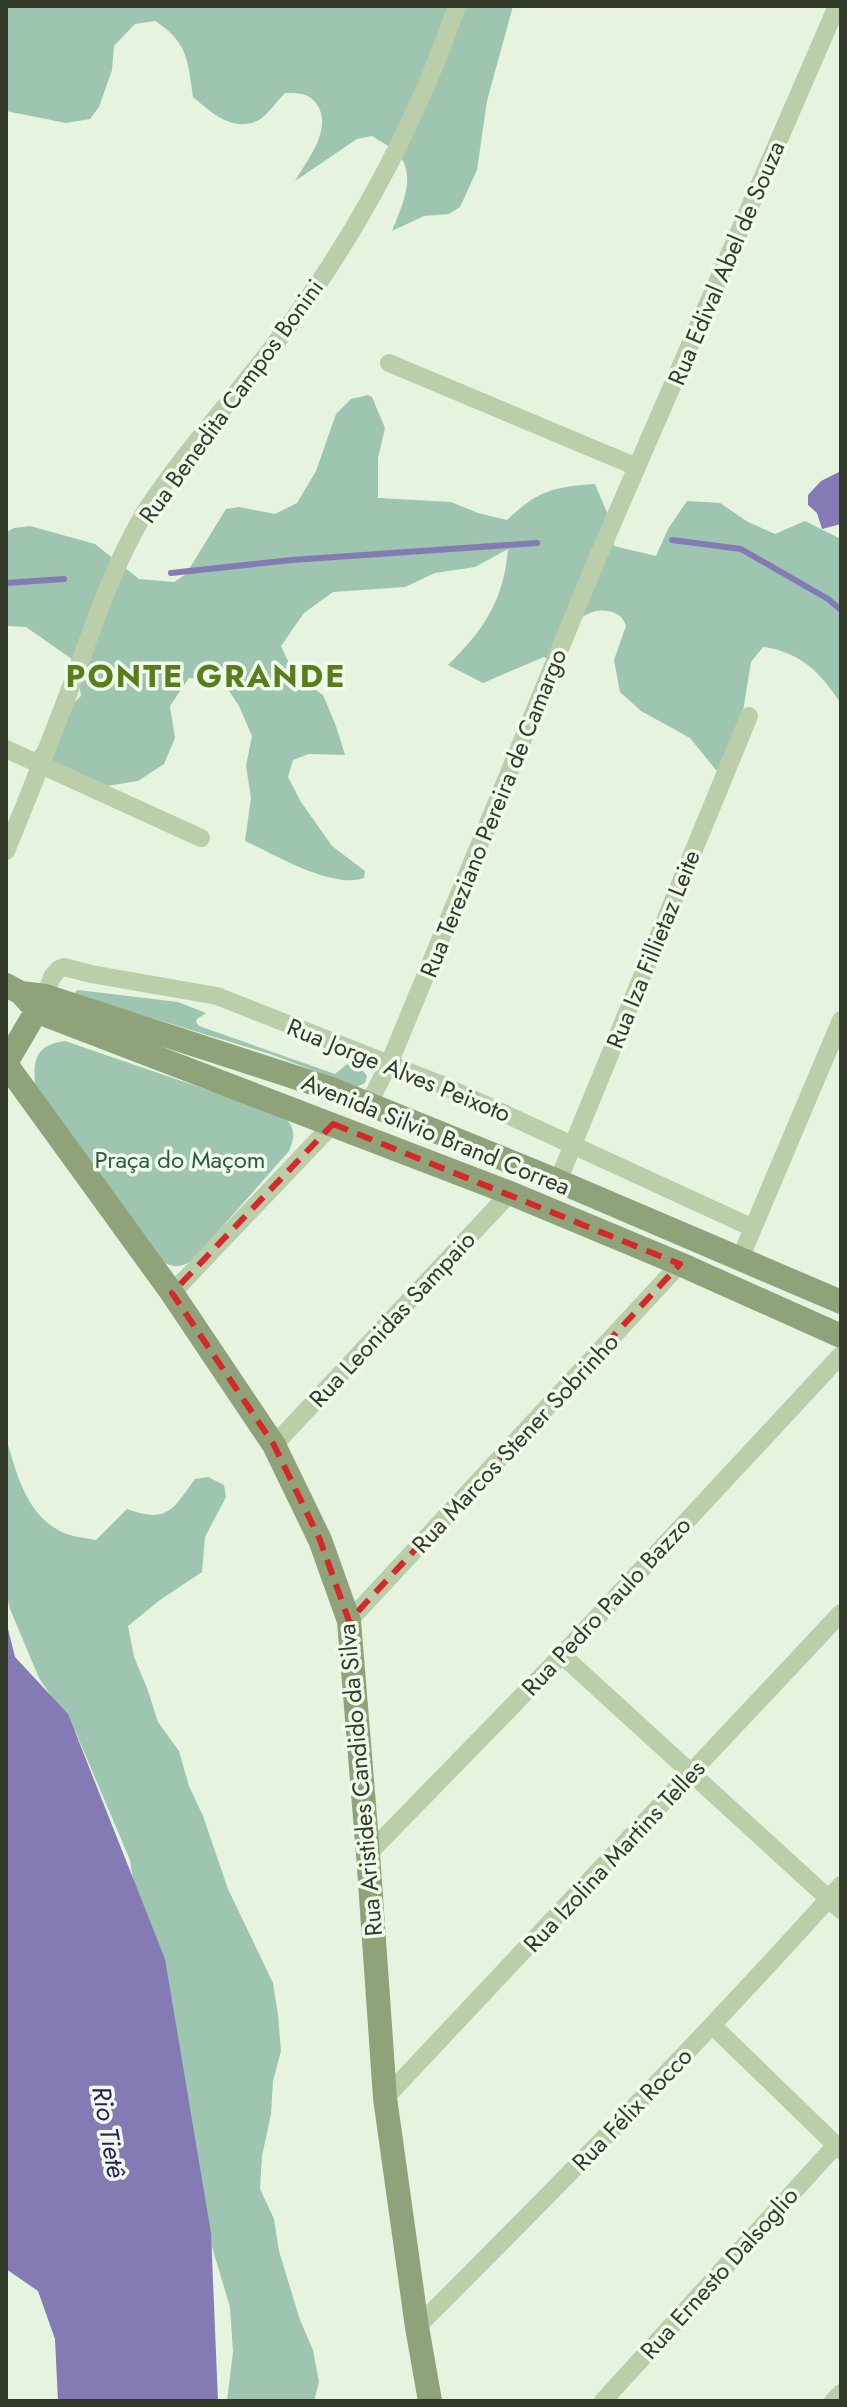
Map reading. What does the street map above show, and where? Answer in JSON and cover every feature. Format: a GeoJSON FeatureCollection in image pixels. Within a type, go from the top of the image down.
{"type":"FeatureCollection","features":[{"type":"Feature","properties":{"kind":"main road"},"geometry":{"type":"LineString","coordinates":[[6,1064],[27,997]]}},
{"type":"Feature","properties":{"kind":"main road","name":"Avenida Silvio Brand Correa"},"geometry":{"type":"LineString","coordinates":[[27,997],[334,1090],[558,1181],[841,1302]]}},
{"type":"Feature","properties":{"kind":"main road","name":"Avenida Silvio Brand Correa"},"geometry":{"type":"LineString","coordinates":[[27,997],[333,1124],[510,1193],[841,1336]]}},
{"type":"Feature","properties":{"kind":"main road","name":"Rua Aristides Candido da Silva"},"geometry":{"type":"LineString","coordinates":[[6,1064],[172,1293],[274,1445],[320,1540],[349,1621],[385,2098],[430,2401]]}},
{"type":"Feature","properties":{"kind":"street","name":"Rua Benedita Campos Bonini"},"geometry":{"type":"LineString","coordinates":[[6,851],[112,574],[147,510],[201,434],[280,337],[325,274],[364,211],[399,144],[457,6]]}},
{"type":"Feature","properties":{"kind":"street","name":"Rua Edival Abel de Souza"},"geometry":{"type":"LineString","coordinates":[[614,520],[837,6]]}},
{"type":"Feature","properties":{"kind":"street"},"geometry":{"type":"LineString","coordinates":[[389,363],[637,467]]}},
{"type":"Feature","properties":{"kind":"street","name":"Rua Tereziano Pereira de Camargo"},"geometry":{"type":"LineString","coordinates":[[368,1105],[389,1064],[614,520]]}},
{"type":"Feature","properties":{"kind":"street","name":"Rua Iza Fillietaz Leite"},"geometry":{"type":"LineString","coordinates":[[558,1181],[749,716]]}},
{"type":"Feature","properties":{"kind":"street"},"geometry":{"type":"LineString","coordinates":[[6,749],[201,838]]}},
{"type":"Feature","properties":{"kind":"street","name":"Rua Jorge Alves Peixoto"},"geometry":{"type":"LineString","coordinates":[[27,997],[64,967],[217,996],[440,1084],[753,1228]]}},
{"type":"Feature","properties":{"kind":"street"},"geometry":{"type":"LineString","coordinates":[[740,1259],[841,1020]]}},
{"type":"Feature","properties":{"kind":"street"},"geometry":{"type":"LineString","coordinates":[[172,1293],[333,1124]]}},
{"type":"Feature","properties":{"kind":"street","name":"Rua Leonidas Sampaio"},"geometry":{"type":"LineString","coordinates":[[274,1445],[510,1193]]}},
{"type":"Feature","properties":{"kind":"street","name":"Rua Marcos Stener Sobrinho"},"geometry":{"type":"LineString","coordinates":[[349,1621],[680,1264]]}},
{"type":"Feature","properties":{"kind":"street","name":"Rua Pedro Paulo Bazzo"},"geometry":{"type":"LineString","coordinates":[[368,1854],[562,1655],[841,1355]]}},
{"type":"Feature","properties":{"kind":"street","name":"Rua Izolina Martins Telles"},"geometry":{"type":"LineString","coordinates":[[385,2098],[841,1613]]}},
{"type":"Feature","properties":{"kind":"street"},"geometry":{"type":"LineString","coordinates":[[562,1655],[837,1898]]}},
{"type":"Feature","properties":{"kind":"street","name":"Rua Félix Rocco"},"geometry":{"type":"LineString","coordinates":[[417,2327],[837,1898]]}},
{"type":"Feature","properties":{"kind":"street"},"geometry":{"type":"LineString","coordinates":[[712,2025],[838,2147]]}},
{"type":"Feature","properties":{"kind":"street","name":"Rua Ernesto Dalsoglio"},"geometry":{"type":"LineString","coordinates":[[603,2401],[838,2147]]}},
{"type":"Feature","properties":{"kind":"street"},"geometry":{"type":"LineString","coordinates":[[833,2401],[841,2393]]}},
{"type":"Feature","properties":{"kind":"highlighted area"},"geometry":{"type":"Polygon","coordinates":[[[333,1124],[680,1264],[349,1621],[320,1540],[274,1445],[172,1293],[333,1124]]]}},
{"type":"Feature","properties":{"kind":"green space"},"geometry":{"type":"Polygon","coordinates":[[[6,6],[513,6],[487,101],[477,170],[460,207],[449,214],[424,216],[392,231],[407,183],[404,164],[396,152],[372,136],[357,139],[295,181],[320,135],[322,115],[312,98],[285,93],[257,121],[239,124],[222,119],[193,97],[187,63],[180,45],[155,21],[135,24],[114,46],[112,70],[99,107],[90,119],[66,123],[6,111],[6,6]]]}},
{"type":"Feature","properties":{"kind":"green space"},"geometry":{"type":"Polygon","coordinates":[[[372,397],[385,428],[378,458],[378,498],[451,502],[507,520],[528,502],[547,492],[595,484],[608,515],[614,546],[656,556],[668,529],[687,501],[720,503],[748,522],[775,534],[805,521],[841,539],[841,704],[809,666],[788,654],[763,647],[751,662],[738,742],[726,764],[716,770],[690,738],[641,711],[620,692],[614,660],[626,626],[620,616],[608,611],[597,611],[580,619],[549,660],[544,657],[483,683],[448,665],[472,640],[490,613],[502,584],[508,549],[475,567],[435,573],[405,587],[333,592],[304,613],[281,646],[295,676],[323,695],[345,755],[309,754],[293,760],[288,777],[301,802],[332,846],[365,871],[364,878],[336,879],[320,875],[245,841],[251,798],[246,766],[252,736],[239,706],[222,680],[189,678],[170,706],[175,738],[164,764],[138,781],[107,786],[32,756],[59,717],[81,696],[76,662],[26,627],[6,626],[6,532],[30,526],[95,544],[139,579],[174,582],[186,574],[226,509],[239,507],[275,514],[297,503],[316,471],[336,414],[351,399],[372,397]]]}},
{"type":"Feature","properties":{"kind":"green space"},"geometry":{"type":"Polygon","coordinates":[[[78,990],[178,1002],[206,1013],[197,1019],[199,1026],[335,1074],[347,1064],[363,1071],[367,1076],[365,1083],[357,1087],[270,1054],[76,995],[78,990]]]}},
{"type":"Feature","properties":{"kind":"green space","name":"Praça do Maçom"},"geometry":{"type":"Polygon","coordinates":[[[65,1041],[281,1115],[292,1127],[293,1140],[289,1151],[188,1263],[177,1266],[161,1261],[35,1085],[38,1055],[48,1046],[65,1041]]]}},
{"type":"Feature","properties":{"kind":"green space"},"geometry":{"type":"Polygon","coordinates":[[[6,1438],[19,1479],[32,1505],[51,1526],[76,1536],[96,1540],[127,1509],[152,1515],[168,1511],[195,1479],[208,1477],[224,1485],[226,1497],[205,1537],[202,1572],[128,1626],[134,1657],[158,1722],[179,1751],[228,1889],[273,1983],[281,2051],[273,2081],[260,2189],[274,2219],[279,2251],[300,2320],[313,2350],[319,2382],[314,2401],[227,2401],[233,2352],[230,2307],[212,2247],[193,2142],[146,1971],[130,1860],[76,1733],[39,1678],[6,1593],[6,1438]]]}},
{"type":"Feature","properties":{"kind":"water"},"geometry":{"type":"Polygon","coordinates":[[[841,471],[841,524],[822,529],[817,513],[808,505],[808,495],[821,481],[841,471]]]}},
{"type":"Feature","properties":{"kind":"water","name":"Rio Tietê"},"geometry":{"type":"Polygon","coordinates":[[[6,1621],[15,1657],[68,1714],[165,1959],[211,2233],[218,2401],[58,2401],[55,2339],[38,2291],[6,2269],[6,1621]]]}},
{"type":"Feature","properties":{"kind":"waterway"},"geometry":{"type":"LineString","coordinates":[[672,540],[741,549],[828,599],[841,610]]}},
{"type":"Feature","properties":{"kind":"waterway"},"geometry":{"type":"LineString","coordinates":[[171,573],[292,560],[537,543]]}},
{"type":"Feature","properties":{"kind":"waterway"},"geometry":{"type":"LineString","coordinates":[[6,583],[64,579]]}},
{"type":"Feature","properties":{"kind":"district","name":"PONTE GRANDE"},"geometry":{"type":"Point","coordinates":[206,676]}}]}
